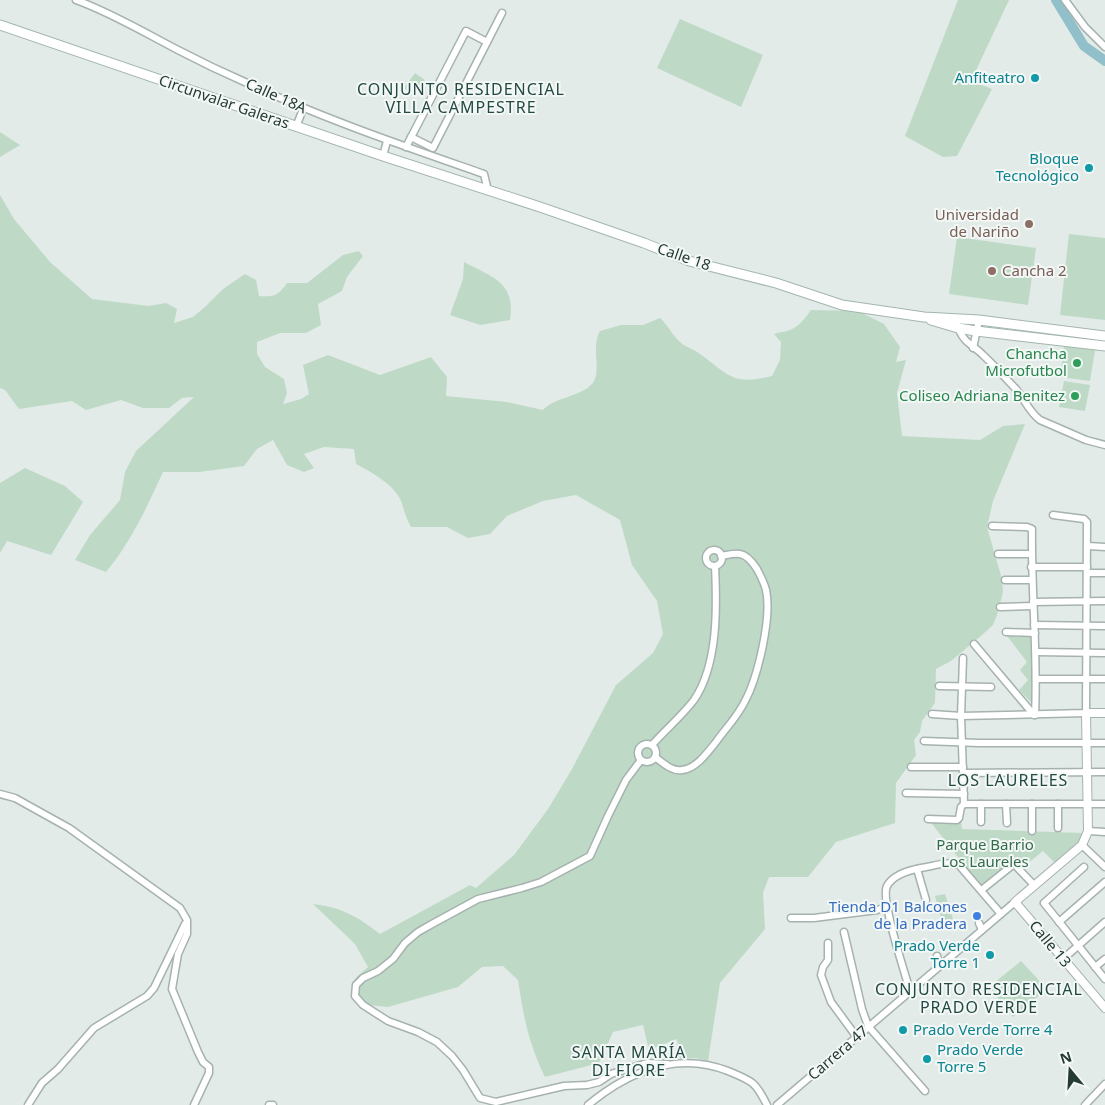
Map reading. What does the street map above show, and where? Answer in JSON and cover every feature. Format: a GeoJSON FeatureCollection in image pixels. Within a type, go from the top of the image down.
{"type":"FeatureCollection","features":[{"type":"Feature","properties":{"kind":"main road","name":"Circunvalar Galeras"},"geometry":{"type":"LineString","coordinates":[[0,25],[448,178]]}},
{"type":"Feature","properties":{"kind":"main road","name":"Calle 18"},"geometry":{"type":"LineString","coordinates":[[448,178],[644,243],[689,261],[776,283],[842,305],[924,317],[979,320],[1105,336]]}},
{"type":"Feature","properties":{"kind":"main road","name":"Calle 18"},"geometry":{"type":"LineString","coordinates":[[924,317],[958,328],[976,331],[1105,346]]}},
{"type":"Feature","properties":{"kind":"street","name":"Calle 18A"},"geometry":{"type":"LineString","coordinates":[[76,0],[122,20],[179,51],[303,109],[387,141],[484,174],[488,191]]}},
{"type":"Feature","properties":{"kind":"street"},"geometry":{"type":"LineString","coordinates":[[1065,0],[1085,27],[1105,47]]}},
{"type":"Feature","properties":{"kind":"street"},"geometry":{"type":"LineString","coordinates":[[411,137],[432,148],[502,13]]}},
{"type":"Feature","properties":{"kind":"street"},"geometry":{"type":"LineString","coordinates":[[406,147],[466,30],[488,42]]}},
{"type":"Feature","properties":{"kind":"street"},"geometry":{"type":"LineString","coordinates":[[296,126],[303,109]]}},
{"type":"Feature","properties":{"kind":"street"},"geometry":{"type":"LineString","coordinates":[[383,156],[387,141]]}},
{"type":"Feature","properties":{"kind":"street"},"geometry":{"type":"LineString","coordinates":[[468,184],[473,170]]}},
{"type":"Feature","properties":{"kind":"street"},"geometry":{"type":"LineString","coordinates":[[958,318],[958,328],[963,338],[981,353],[1018,392],[1034,416],[1086,440],[1105,445]]}},
{"type":"Feature","properties":{"kind":"street"},"geometry":{"type":"LineString","coordinates":[[973,348],[979,320]]}},
{"type":"Feature","properties":{"kind":"street"},"geometry":{"type":"LineString","coordinates":[[1053,515],[1086,520],[1088,546],[1086,601],[1088,831],[1082,845],[1105,867]]}},
{"type":"Feature","properties":{"kind":"street"},"geometry":{"type":"LineString","coordinates":[[992,526],[1031,527],[1031,566],[1037,679],[1035,715]]}},
{"type":"Feature","properties":{"kind":"street"},"geometry":{"type":"LineString","coordinates":[[1088,546],[1105,547]]}},
{"type":"Feature","properties":{"kind":"street"},"geometry":{"type":"LineString","coordinates":[[710,551],[716,551],[721,556],[721,561],[715,566],[710,566],[706,562],[710,551]]}},
{"type":"Feature","properties":{"kind":"street"},"geometry":{"type":"LineString","coordinates":[[655,757],[673,769],[682,770],[697,762],[708,752],[729,726],[745,701],[751,686],[765,640],[767,619],[766,591],[754,564],[744,555],[732,554],[721,556]]}},
{"type":"Feature","properties":{"kind":"street"},"geometry":{"type":"LineString","coordinates":[[998,554],[1031,554]]}},
{"type":"Feature","properties":{"kind":"street"},"geometry":{"type":"LineString","coordinates":[[652,745],[693,701],[706,680],[713,637],[716,584],[715,566]]}},
{"type":"Feature","properties":{"kind":"street"},"geometry":{"type":"LineString","coordinates":[[1031,566],[1105,573]]}},
{"type":"Feature","properties":{"kind":"street"},"geometry":{"type":"LineString","coordinates":[[1005,580],[1032,580]]}},
{"type":"Feature","properties":{"kind":"street"},"geometry":{"type":"LineString","coordinates":[[1000,607],[1105,601]]}},
{"type":"Feature","properties":{"kind":"street"},"geometry":{"type":"LineString","coordinates":[[1034,625],[1105,626]]}},
{"type":"Feature","properties":{"kind":"street"},"geometry":{"type":"LineString","coordinates":[[1006,632],[1035,633]]}},
{"type":"Feature","properties":{"kind":"street"},"geometry":{"type":"LineString","coordinates":[[974,644],[1035,715]]}},
{"type":"Feature","properties":{"kind":"street"},"geometry":{"type":"LineString","coordinates":[[1036,652],[1105,652]]}},
{"type":"Feature","properties":{"kind":"street"},"geometry":{"type":"LineString","coordinates":[[928,819],[957,820],[960,808],[964,804],[961,716],[963,658]]}},
{"type":"Feature","properties":{"kind":"street"},"geometry":{"type":"LineString","coordinates":[[1037,679],[1105,679]]}},
{"type":"Feature","properties":{"kind":"street"},"geometry":{"type":"LineString","coordinates":[[939,686],[991,686]]}},
{"type":"Feature","properties":{"kind":"street"},"geometry":{"type":"LineString","coordinates":[[932,714],[961,716],[1105,713]]}},
{"type":"Feature","properties":{"kind":"street"},"geometry":{"type":"LineString","coordinates":[[924,741],[1105,743]]}},
{"type":"Feature","properties":{"kind":"street"},"geometry":{"type":"LineString","coordinates":[[646,743],[652,745],[656,750],[655,757],[647,762],[641,760],[638,753],[639,747],[646,743]]}},
{"type":"Feature","properties":{"kind":"street"},"geometry":{"type":"LineString","coordinates":[[641,760],[626,780],[590,856],[541,882],[478,899],[418,932],[378,971],[363,978],[356,985],[355,996],[363,1005],[388,1021],[418,1032],[437,1042],[463,1070],[480,1098],[488,1101],[496,1102],[564,1086],[588,1085],[600,1082],[611,1074],[651,1062],[667,1064],[694,1062],[720,1068],[752,1081],[767,1105]]}},
{"type":"Feature","properties":{"kind":"street"},"geometry":{"type":"LineString","coordinates":[[911,767],[963,770],[1105,772]]}},
{"type":"Feature","properties":{"kind":"street"},"geometry":{"type":"LineString","coordinates":[[906,793],[964,794]]}},
{"type":"Feature","properties":{"kind":"street"},"geometry":{"type":"LineString","coordinates":[[0,794],[15,798],[69,828],[180,908],[187,920],[187,934],[178,954],[172,988],[198,1052],[209,1066],[209,1073],[194,1105]]}},
{"type":"Feature","properties":{"kind":"street"},"geometry":{"type":"LineString","coordinates":[[964,804],[1105,804]]}},
{"type":"Feature","properties":{"kind":"street"},"geometry":{"type":"LineString","coordinates":[[980,822],[981,804]]}},
{"type":"Feature","properties":{"kind":"street"},"geometry":{"type":"LineString","coordinates":[[1006,804],[1007,823]]}},
{"type":"Feature","properties":{"kind":"street"},"geometry":{"type":"LineString","coordinates":[[1032,804],[1032,831]]}},
{"type":"Feature","properties":{"kind":"street"},"geometry":{"type":"LineString","coordinates":[[1058,804],[1058,828]]}},
{"type":"Feature","properties":{"kind":"street"},"geometry":{"type":"LineString","coordinates":[[1088,831],[1105,832]]}},
{"type":"Feature","properties":{"kind":"street","name":"Carrera 47"},"geometry":{"type":"LineString","coordinates":[[777,1105],[1082,845]]}},
{"type":"Feature","properties":{"kind":"street"},"geometry":{"type":"LineString","coordinates":[[910,991],[887,907],[885,892],[888,885],[902,874],[949,862],[959,866],[1001,914]]}},
{"type":"Feature","properties":{"kind":"street"},"geometry":{"type":"LineString","coordinates":[[984,888],[1014,864],[1034,885]]}},
{"type":"Feature","properties":{"kind":"street"},"geometry":{"type":"LineString","coordinates":[[1084,867],[1044,901],[1044,904],[1105,979]]}},
{"type":"Feature","properties":{"kind":"street"},"geometry":{"type":"LineString","coordinates":[[917,869],[926,900]]}},
{"type":"Feature","properties":{"kind":"street"},"geometry":{"type":"LineString","coordinates":[[1059,922],[1105,882]]}},
{"type":"Feature","properties":{"kind":"street","name":"Calle 13"},"geometry":{"type":"LineString","coordinates":[[1015,902],[1105,1008]]}},
{"type":"Feature","properties":{"kind":"street"},"geometry":{"type":"LineString","coordinates":[[791,918],[814,918],[887,907]]}},
{"type":"Feature","properties":{"kind":"street"},"geometry":{"type":"LineString","coordinates":[[28,1105],[42,1083],[58,1070],[94,1028],[147,996],[154,988],[187,920]]}},
{"type":"Feature","properties":{"kind":"street"},"geometry":{"type":"LineString","coordinates":[[1063,959],[1105,922]]}},
{"type":"Feature","properties":{"kind":"street"},"geometry":{"type":"LineString","coordinates":[[979,923],[982,930]]}},
{"type":"Feature","properties":{"kind":"street"},"geometry":{"type":"LineString","coordinates":[[844,932],[862,1009],[868,1026],[925,1091]]}},
{"type":"Feature","properties":{"kind":"street"},"geometry":{"type":"LineString","coordinates":[[828,943],[828,960],[823,967],[821,975],[831,1002],[856,1036]]}},
{"type":"Feature","properties":{"kind":"street"},"geometry":{"type":"LineString","coordinates":[[937,956],[940,965]]}},
{"type":"Feature","properties":{"kind":"street"},"geometry":{"type":"LineString","coordinates":[[1095,967],[1105,959]]}},
{"type":"Feature","properties":{"kind":"street"},"geometry":{"type":"LineString","coordinates":[[588,1105],[605,1091],[635,1075],[667,1064]]}},
{"type":"Feature","properties":{"kind":"street"},"geometry":{"type":"LineString","coordinates":[[1085,1105],[1105,1084]]}},
{"type":"Feature","properties":{"kind":"green space"},"geometry":{"type":"Polygon","coordinates":[[[958,0],[1009,0],[971,81],[992,89],[957,156],[943,157],[905,136],[958,0]]]}},
{"type":"Feature","properties":{"kind":"green space"},"geometry":{"type":"Polygon","coordinates":[[[680,19],[763,55],[741,107],[657,68],[680,19]]]}},
{"type":"Feature","properties":{"kind":"green space"},"geometry":{"type":"Polygon","coordinates":[[[415,73],[425,80],[414,95],[404,88],[415,73]]]}},
{"type":"Feature","properties":{"kind":"green space"},"geometry":{"type":"Polygon","coordinates":[[[0,132],[20,145],[0,157],[0,132]]]}},
{"type":"Feature","properties":{"kind":"green space"},"geometry":{"type":"Polygon","coordinates":[[[0,195],[14,219],[50,262],[92,299],[149,306],[166,303],[177,309],[174,323],[193,317],[223,289],[245,274],[256,280],[259,296],[272,296],[281,291],[287,283],[307,283],[343,255],[359,251],[363,256],[347,277],[342,291],[318,304],[321,325],[306,333],[280,333],[257,342],[257,354],[265,367],[284,379],[287,393],[283,404],[301,399],[309,394],[303,365],[328,355],[380,375],[431,357],[447,377],[446,396],[507,402],[543,410],[554,402],[584,390],[594,381],[597,370],[596,344],[600,331],[621,325],[643,325],[660,318],[682,344],[698,352],[725,373],[740,379],[759,379],[772,376],[780,360],[781,342],[774,334],[788,331],[797,326],[811,310],[858,311],[884,324],[900,347],[896,362],[906,360],[897,393],[902,436],[980,440],[1003,426],[1025,424],[993,501],[987,527],[1002,579],[1003,592],[997,615],[993,625],[982,635],[951,661],[936,669],[935,703],[922,721],[920,732],[914,740],[916,755],[896,783],[895,823],[836,842],[808,877],[769,877],[763,893],[765,929],[720,983],[708,1061],[696,1058],[680,1059],[677,1039],[649,1050],[643,1025],[613,1032],[599,1063],[545,1077],[527,1030],[518,980],[503,966],[482,967],[458,987],[388,1007],[357,1004],[352,992],[353,983],[368,967],[355,944],[313,904],[341,910],[380,934],[470,885],[476,888],[514,855],[548,809],[572,769],[616,685],[653,653],[663,634],[657,601],[632,565],[620,520],[576,495],[543,501],[507,516],[490,534],[468,538],[447,527],[411,527],[398,495],[382,479],[356,464],[354,449],[324,447],[304,454],[314,468],[304,472],[287,465],[273,440],[257,449],[244,466],[199,472],[163,472],[131,536],[106,572],[75,560],[90,535],[120,500],[125,472],[136,451],[194,397],[182,398],[169,408],[143,408],[121,400],[86,410],[72,401],[19,409],[5,390],[0,388],[0,195]]]}},
{"type":"Feature","properties":{"kind":"green space"},"geometry":{"type":"Polygon","coordinates":[[[1069,234],[1105,238],[1105,320],[1060,315],[1069,234]]]}},
{"type":"Feature","properties":{"kind":"green space","name":"Cancha 2"},"geometry":{"type":"Polygon","coordinates":[[[957,237],[1036,248],[1028,305],[949,294],[957,237]]]}},
{"type":"Feature","properties":{"kind":"green space"},"geometry":{"type":"Polygon","coordinates":[[[464,262],[500,282],[509,297],[511,307],[510,320],[480,325],[450,315],[463,279],[464,262]]]}},
{"type":"Feature","properties":{"kind":"green space","name":"Chancha Microfutbol"},"geometry":{"type":"Polygon","coordinates":[[[1064,346],[1095,350],[1090,381],[1060,377],[1064,346]]]}},
{"type":"Feature","properties":{"kind":"green space","name":"Coliseo Adriana Benitez"},"geometry":{"type":"Polygon","coordinates":[[[1064,381],[1090,385],[1085,411],[1059,407],[1064,381]]]}},
{"type":"Feature","properties":{"kind":"green space"},"geometry":{"type":"Polygon","coordinates":[[[25,468],[65,486],[83,502],[51,555],[7,541],[0,553],[0,483],[25,468]]]}},
{"type":"Feature","properties":{"kind":"green space"},"geometry":{"type":"Polygon","coordinates":[[[1007,636],[1031,637],[1031,702],[1019,690],[1028,680],[1020,670],[1027,662],[1007,636]]]}},
{"type":"Feature","properties":{"kind":"green space","name":"Parque Barrio Los Laureles"},"geometry":{"type":"Polygon","coordinates":[[[929,820],[961,820],[962,829],[1082,833],[1083,839],[1056,864],[1043,851],[1022,868],[1015,862],[982,888],[929,820]]]}},
{"type":"Feature","properties":{"kind":"green space"},"geometry":{"type":"Polygon","coordinates":[[[945,894],[953,919],[942,922],[935,896],[945,894]]]}},
{"type":"Feature","properties":{"kind":"green space"},"geometry":{"type":"Polygon","coordinates":[[[1021,961],[1047,989],[1013,1017],[989,987],[1021,961]]]}},
{"type":"Feature","properties":{"kind":"waterway"},"geometry":{"type":"LineString","coordinates":[[1056,0],[1084,46],[1105,61]]}},
{"type":"Feature","properties":{"kind":"place","name":"Anfiteatro"},"geometry":{"type":"Point","coordinates":[1035,78]}},
{"type":"Feature","properties":{"kind":"place","name":"Bloque Tecnológico"},"geometry":{"type":"Point","coordinates":[1089,168]}},
{"type":"Feature","properties":{"kind":"place","name":"Universidad de Nariño"},"geometry":{"type":"Point","coordinates":[1029,224]}},
{"type":"Feature","properties":{"kind":"place","name":"Cancha 2"},"geometry":{"type":"Point","coordinates":[992,271]}},
{"type":"Feature","properties":{"kind":"place","name":"Chancha Microfutbol"},"geometry":{"type":"Point","coordinates":[1077,363]}},
{"type":"Feature","properties":{"kind":"place","name":"Coliseo Adriana Benitez"},"geometry":{"type":"Point","coordinates":[1075,396]}},
{"type":"Feature","properties":{"kind":"place","name":"Tienda D1 Balcones de la Pradera"},"geometry":{"type":"Point","coordinates":[977,916]}},
{"type":"Feature","properties":{"kind":"place","name":"Prado Verde Torre 1"},"geometry":{"type":"Point","coordinates":[990,955]}},
{"type":"Feature","properties":{"kind":"place","name":"Prado Verde Torre 4"},"geometry":{"type":"Point","coordinates":[903,1030]}},
{"type":"Feature","properties":{"kind":"place","name":"Prado Verde Torre 5"},"geometry":{"type":"Point","coordinates":[927,1059]}},
{"type":"Feature","properties":{"kind":"district","name":"CONJUNTO RESIDENCIAL VILLA CAMPESTRE"},"geometry":{"type":"Point","coordinates":[461,98]}},
{"type":"Feature","properties":{"kind":"district","name":"LOS LAURELES"},"geometry":{"type":"Point","coordinates":[1008,780]}},
{"type":"Feature","properties":{"kind":"district","name":"CONJUNTO RESIDENCIAL PRADO VERDE"},"geometry":{"type":"Point","coordinates":[979,998]}},
{"type":"Feature","properties":{"kind":"district","name":"SANTA MARÍA DI FIORE"},"geometry":{"type":"Point","coordinates":[629,1061]}}]}
